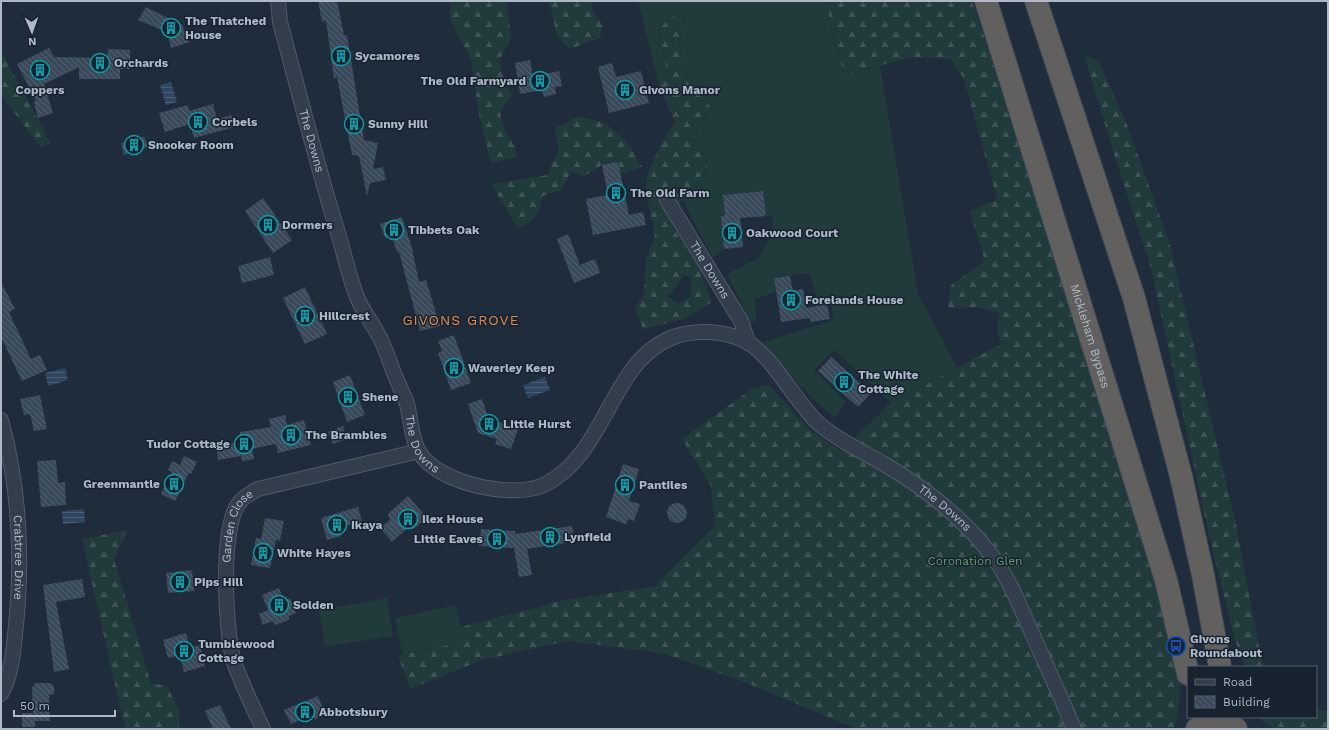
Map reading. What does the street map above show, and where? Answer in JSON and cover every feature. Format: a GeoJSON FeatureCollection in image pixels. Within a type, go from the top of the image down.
{"type":"FeatureCollection","features":[{"type":"Feature","properties":{"kind":"highway","name":"Mickleham Bypass"},"geometry":{"type":"LineString","coordinates":[[986,1],[1166,580],[1187,670]]}},
{"type":"Feature","properties":{"kind":"highway"},"geometry":{"type":"LineString","coordinates":[[1036,1],[1134,298],[1181,476],[1203,575],[1220,666]]}},
{"type":"Feature","properties":{"kind":"highway"},"geometry":{"type":"LineString","coordinates":[[1188,729],[1189,718]]}},
{"type":"Feature","properties":{"kind":"highway"},"geometry":{"type":"LineString","coordinates":[[1197,729],[1208,725],[1233,724]]}},
{"type":"Feature","properties":{"kind":"street","name":"The Downs"},"geometry":{"type":"LineString","coordinates":[[278,1],[280,22],[314,150],[358,298],[380,340],[406,402],[419,451],[432,465],[451,477],[479,486],[510,491],[528,490],[545,485],[566,471],[581,455],[592,439],[631,371],[656,345],[674,337],[693,334],[730,335],[748,342],[761,352],[801,404],[818,423],[842,441],[885,465],[942,504],[978,538],[1001,567],[1074,729]]}},
{"type":"Feature","properties":{"kind":"street","name":"The Downs"},"geometry":{"type":"LineString","coordinates":[[667,200],[741,321],[748,342]]}},
{"type":"Feature","properties":{"kind":"street","name":"Crabtree Drive"},"geometry":{"type":"LineString","coordinates":[[1,420],[9,450],[19,519],[19,602],[13,655],[1,694]]}},
{"type":"Feature","properties":{"kind":"street","name":"Garden Close"},"geometry":{"type":"LineString","coordinates":[[263,729],[234,660],[229,622],[224,575],[229,531],[238,504],[246,496],[258,489],[419,451]]}},
{"type":"Feature","properties":{"kind":"green space"},"geometry":{"type":"Polygon","coordinates":[[[450,1],[507,1],[511,39],[500,59],[501,71],[512,96],[500,111],[503,126],[515,147],[517,157],[491,163],[479,115],[471,60],[450,19],[450,1]]]}},
{"type":"Feature","properties":{"kind":"green space"},"geometry":{"type":"Polygon","coordinates":[[[549,1],[592,1],[592,9],[603,26],[600,38],[570,49],[557,36],[549,1]]]}},
{"type":"Feature","properties":{"kind":"green space"},"geometry":{"type":"Polygon","coordinates":[[[638,1],[825,1],[844,75],[880,66],[918,293],[957,368],[891,403],[835,350],[814,370],[846,402],[834,418],[805,391],[779,362],[763,342],[834,320],[830,300],[818,302],[809,273],[774,278],[776,292],[755,299],[756,320],[751,323],[727,274],[758,258],[773,234],[773,217],[766,216],[763,191],[723,195],[725,216],[721,216],[724,249],[713,258],[682,199],[700,180],[706,171],[707,163],[705,154],[694,150],[697,129],[710,108],[700,79],[687,79],[679,41],[685,20],[671,15],[659,30],[667,73],[659,85],[638,1]]]}},
{"type":"Feature","properties":{"kind":"green space","name":"Coronation Glen"},"geometry":{"type":"Polygon","coordinates":[[[825,1],[972,1],[1019,139],[1129,484],[1181,685],[1176,722],[1173,729],[857,729],[739,680],[662,653],[568,641],[482,660],[410,689],[398,655],[463,642],[461,627],[554,602],[655,586],[715,526],[711,486],[682,439],[753,388],[769,385],[810,430],[841,451],[891,403],[1001,344],[997,331],[999,313],[976,307],[948,308],[951,285],[985,261],[970,211],[997,199],[964,79],[951,59],[912,57],[844,75],[825,1]]]}},
{"type":"Feature","properties":{"kind":"green space"},"geometry":{"type":"Polygon","coordinates":[[[671,15],[685,20],[679,41],[687,79],[700,79],[710,108],[697,129],[694,150],[705,154],[707,167],[698,184],[690,188],[682,199],[672,226],[699,267],[712,302],[685,319],[643,329],[635,308],[644,294],[646,259],[655,235],[646,191],[647,176],[660,145],[675,123],[659,85],[667,72],[659,30],[671,15]],[[683,276],[671,293],[666,296],[678,303],[691,296],[691,276],[683,276]]]}},
{"type":"Feature","properties":{"kind":"green space"},"geometry":{"type":"Polygon","coordinates":[[[1,51],[50,142],[41,148],[1,95],[1,51]]]}},
{"type":"Feature","properties":{"kind":"green space"},"geometry":{"type":"Polygon","coordinates":[[[1084,55],[1098,60],[1126,122],[1169,242],[1236,524],[1256,633],[1264,666],[1245,666],[1235,640],[1209,535],[1151,268],[1084,55]]]}},
{"type":"Feature","properties":{"kind":"green space"},"geometry":{"type":"Polygon","coordinates":[[[578,116],[605,123],[626,141],[642,167],[620,174],[618,162],[602,165],[584,176],[571,172],[561,190],[543,196],[536,216],[518,228],[491,184],[547,175],[559,148],[554,129],[578,116]]]}},
{"type":"Feature","properties":{"kind":"green space"},"geometry":{"type":"Polygon","coordinates":[[[127,530],[114,559],[151,683],[167,686],[179,710],[179,729],[126,729],[82,539],[127,530]]]}},
{"type":"Feature","properties":{"kind":"green space"},"geometry":{"type":"Polygon","coordinates":[[[387,598],[393,636],[325,647],[319,610],[387,598]]]}},
{"type":"Feature","properties":{"kind":"green space"},"geometry":{"type":"Polygon","coordinates":[[[456,605],[464,642],[403,654],[395,618],[456,605]]]}},
{"type":"Feature","properties":{"kind":"green space"},"geometry":{"type":"Polygon","coordinates":[[[1317,710],[1328,711],[1328,729],[1273,729],[1258,718],[1317,718],[1317,710]]]}},
{"type":"Feature","properties":{"kind":"water"},"geometry":{"type":"Polygon","coordinates":[[[171,82],[177,102],[166,105],[160,85],[171,82]]]}},
{"type":"Feature","properties":{"kind":"water"},"geometry":{"type":"Polygon","coordinates":[[[65,368],[68,380],[48,386],[45,373],[65,368]]]}},
{"type":"Feature","properties":{"kind":"water"},"geometry":{"type":"Polygon","coordinates":[[[545,377],[550,390],[528,398],[523,385],[545,377]]]}},
{"type":"Feature","properties":{"kind":"water"},"geometry":{"type":"Polygon","coordinates":[[[84,509],[85,522],[63,524],[62,511],[84,509]]]}},
{"type":"Feature","properties":{"kind":"building"},"geometry":{"type":"Polygon","coordinates":[[[318,1],[337,1],[344,35],[347,35],[364,140],[378,143],[373,169],[383,167],[386,180],[370,183],[367,196],[359,156],[352,155],[337,77],[334,78],[326,21],[322,22],[318,1]]]}},
{"type":"Feature","properties":{"kind":"building","name":"The Thatched House"},"geometry":{"type":"Polygon","coordinates":[[[146,7],[182,25],[190,42],[171,48],[167,32],[138,20],[146,7]]]}},
{"type":"Feature","properties":{"kind":"building"},"geometry":{"type":"Polygon","coordinates":[[[49,48],[54,57],[107,58],[108,49],[130,50],[130,69],[120,69],[120,79],[79,79],[79,67],[44,84],[53,113],[38,118],[34,102],[36,101],[17,64],[49,48]]]}},
{"type":"Feature","properties":{"kind":"building","name":"The Old Farmyard"},"geometry":{"type":"Polygon","coordinates":[[[530,60],[533,76],[559,71],[562,86],[555,87],[556,94],[544,97],[542,90],[520,94],[515,63],[530,60]]]}},
{"type":"Feature","properties":{"kind":"building","name":"Givons Manor"},"geometry":{"type":"Polygon","coordinates":[[[612,63],[616,77],[641,71],[649,103],[609,113],[598,67],[612,63]]]}},
{"type":"Feature","properties":{"kind":"building","name":"Corbels"},"geometry":{"type":"Polygon","coordinates":[[[213,104],[217,119],[232,115],[235,127],[194,138],[190,124],[165,132],[159,113],[188,105],[189,111],[213,104]]]}},
{"type":"Feature","properties":{"kind":"building","name":"Snooker Room"},"geometry":{"type":"Polygon","coordinates":[[[144,137],[148,147],[124,155],[121,143],[144,137]]]}},
{"type":"Feature","properties":{"kind":"building","name":"The Old Farm"},"geometry":{"type":"Polygon","coordinates":[[[618,162],[629,215],[643,212],[646,225],[593,235],[586,199],[608,195],[602,165],[618,162]]]}},
{"type":"Feature","properties":{"kind":"building","name":"Oakwood Court"},"geometry":{"type":"Polygon","coordinates":[[[763,191],[766,216],[740,218],[743,247],[724,249],[721,216],[725,216],[723,195],[763,191]]]}},
{"type":"Feature","properties":{"kind":"building","name":"Dormers"},"geometry":{"type":"Polygon","coordinates":[[[263,198],[292,240],[273,253],[245,211],[263,198]]]}},
{"type":"Feature","properties":{"kind":"building"},"geometry":{"type":"Polygon","coordinates":[[[402,217],[412,248],[419,282],[426,280],[440,326],[420,331],[399,252],[397,252],[392,236],[385,238],[380,224],[402,217]]]}},
{"type":"Feature","properties":{"kind":"building"},"geometry":{"type":"Polygon","coordinates":[[[568,234],[580,265],[595,259],[600,273],[574,283],[557,239],[568,234]]]}},
{"type":"Feature","properties":{"kind":"building"},"geometry":{"type":"Polygon","coordinates":[[[270,257],[274,275],[242,283],[238,266],[270,257]]]}},
{"type":"Feature","properties":{"kind":"building","name":"Forelands House"},"geometry":{"type":"Polygon","coordinates":[[[790,276],[793,291],[803,289],[806,308],[827,304],[830,319],[811,322],[810,318],[781,322],[774,278],[790,276]]]}},
{"type":"Feature","properties":{"kind":"building"},"geometry":{"type":"Polygon","coordinates":[[[1,282],[15,309],[9,312],[31,359],[40,355],[47,370],[22,381],[1,337],[1,282]]]}},
{"type":"Feature","properties":{"kind":"building","name":"Hillcrest"},"geometry":{"type":"Polygon","coordinates":[[[305,287],[327,334],[305,344],[283,298],[305,287]]]}},
{"type":"Feature","properties":{"kind":"building","name":"Waverley Keep"},"geometry":{"type":"Polygon","coordinates":[[[454,335],[471,383],[451,390],[438,353],[442,351],[438,341],[454,335]]]}},
{"type":"Feature","properties":{"kind":"building","name":"The White Cottage"},"geometry":{"type":"Polygon","coordinates":[[[831,357],[871,393],[858,407],[818,371],[831,357]]]}},
{"type":"Feature","properties":{"kind":"building","name":"Shene"},"geometry":{"type":"Polygon","coordinates":[[[350,375],[365,415],[347,422],[333,382],[350,375]]]}},
{"type":"Feature","properties":{"kind":"building"},"geometry":{"type":"Polygon","coordinates":[[[40,395],[47,429],[34,431],[30,414],[24,415],[20,399],[40,395]]]}},
{"type":"Feature","properties":{"kind":"building","name":"Little Hurst"},"geometry":{"type":"Polygon","coordinates":[[[482,399],[489,419],[518,429],[511,449],[495,444],[497,439],[478,433],[468,404],[482,399]]]}},
{"type":"Feature","properties":{"kind":"building"},"geometry":{"type":"Polygon","coordinates":[[[285,415],[287,425],[304,420],[311,445],[278,453],[276,444],[252,449],[254,459],[242,461],[241,456],[218,460],[216,446],[242,442],[240,432],[271,427],[269,419],[285,415]]]}},
{"type":"Feature","properties":{"kind":"building"},"geometry":{"type":"Polygon","coordinates":[[[343,426],[347,439],[333,444],[328,432],[343,426]]]}},
{"type":"Feature","properties":{"kind":"building","name":"Greenmantle"},"geometry":{"type":"Polygon","coordinates":[[[184,456],[197,462],[191,474],[189,473],[175,501],[161,494],[172,472],[168,470],[172,461],[180,465],[184,456]]]}},
{"type":"Feature","properties":{"kind":"building"},"geometry":{"type":"Polygon","coordinates":[[[56,460],[58,483],[65,482],[66,505],[41,507],[37,461],[56,460]]]}},
{"type":"Feature","properties":{"kind":"building","name":"Pantiles"},"geometry":{"type":"Polygon","coordinates":[[[623,464],[639,469],[629,501],[640,504],[634,521],[628,519],[626,524],[606,517],[623,464]]]}},
{"type":"Feature","properties":{"kind":"building","name":"Ilex House"},"geometry":{"type":"Polygon","coordinates":[[[408,496],[427,518],[412,530],[409,527],[392,542],[380,528],[390,520],[388,514],[408,496]]]}},
{"type":"Feature","properties":{"kind":"building"},"geometry":{"type":"Polygon","coordinates":[[[677,503],[684,506],[687,513],[684,520],[677,523],[670,520],[667,513],[670,506],[677,503]]]}},
{"type":"Feature","properties":{"kind":"building","name":"Ikaya"},"geometry":{"type":"Polygon","coordinates":[[[358,507],[362,521],[339,528],[341,536],[327,540],[321,518],[358,507]]]}},
{"type":"Feature","properties":{"kind":"building","name":"White Hayes"},"geometry":{"type":"Polygon","coordinates":[[[265,518],[284,521],[280,541],[276,540],[270,568],[251,565],[256,538],[261,539],[265,518]]]}},
{"type":"Feature","properties":{"kind":"building"},"geometry":{"type":"Polygon","coordinates":[[[572,526],[574,537],[564,538],[565,543],[527,549],[532,575],[519,577],[514,548],[479,546],[481,529],[515,531],[515,534],[572,526]]]}},
{"type":"Feature","properties":{"kind":"building","name":"Pips Hill"},"geometry":{"type":"Polygon","coordinates":[[[192,570],[194,591],[168,593],[166,573],[192,570]]]}},
{"type":"Feature","properties":{"kind":"building"},"geometry":{"type":"Polygon","coordinates":[[[82,579],[85,597],[56,602],[69,669],[54,672],[43,585],[82,579]]]}},
{"type":"Feature","properties":{"kind":"building","name":"Solden"},"geometry":{"type":"Polygon","coordinates":[[[279,588],[284,601],[290,598],[296,613],[289,616],[289,620],[275,625],[273,621],[263,625],[259,614],[268,610],[262,595],[279,588]]]}},
{"type":"Feature","properties":{"kind":"building","name":"Tumblewood Cottage"},"geometry":{"type":"Polygon","coordinates":[[[186,633],[190,648],[200,645],[205,666],[184,672],[180,655],[168,658],[163,640],[186,633]]]}},
{"type":"Feature","properties":{"kind":"building"},"geometry":{"type":"Polygon","coordinates":[[[35,683],[51,683],[54,687],[54,694],[49,695],[50,721],[35,721],[35,727],[22,727],[22,713],[33,713],[32,688],[35,683]]]}},
{"type":"Feature","properties":{"kind":"building","name":"Abbotsbury"},"geometry":{"type":"Polygon","coordinates":[[[318,696],[326,715],[315,719],[313,715],[291,724],[284,710],[318,696]]]}},
{"type":"Feature","properties":{"kind":"building"},"geometry":{"type":"Polygon","coordinates":[[[220,705],[231,729],[213,729],[205,711],[220,705]]]}},
{"type":"Feature","properties":{"kind":"place","name":"The Thatched House"},"geometry":{"type":"Point","coordinates":[171,28]}},
{"type":"Feature","properties":{"kind":"place","name":"Sycamores"},"geometry":{"type":"Point","coordinates":[341,56]}},
{"type":"Feature","properties":{"kind":"place","name":"Orchards"},"geometry":{"type":"Point","coordinates":[100,63]}},
{"type":"Feature","properties":{"kind":"place","name":"Coppers"},"geometry":{"type":"Point","coordinates":[40,70]}},
{"type":"Feature","properties":{"kind":"place","name":"The Old Farmyard"},"geometry":{"type":"Point","coordinates":[540,81]}},
{"type":"Feature","properties":{"kind":"place","name":"Givons Manor"},"geometry":{"type":"Point","coordinates":[625,90]}},
{"type":"Feature","properties":{"kind":"place","name":"Corbels"},"geometry":{"type":"Point","coordinates":[198,122]}},
{"type":"Feature","properties":{"kind":"place","name":"Sunny Hill"},"geometry":{"type":"Point","coordinates":[354,124]}},
{"type":"Feature","properties":{"kind":"place","name":"Snooker Room"},"geometry":{"type":"Point","coordinates":[134,145]}},
{"type":"Feature","properties":{"kind":"place","name":"The Old Farm"},"geometry":{"type":"Point","coordinates":[616,193]}},
{"type":"Feature","properties":{"kind":"place","name":"Dormers"},"geometry":{"type":"Point","coordinates":[268,225]}},
{"type":"Feature","properties":{"kind":"place","name":"Tibbets Oak"},"geometry":{"type":"Point","coordinates":[394,230]}},
{"type":"Feature","properties":{"kind":"place","name":"Oakwood Court"},"geometry":{"type":"Point","coordinates":[732,233]}},
{"type":"Feature","properties":{"kind":"place","name":"Forelands House"},"geometry":{"type":"Point","coordinates":[791,300]}},
{"type":"Feature","properties":{"kind":"place","name":"Hillcrest"},"geometry":{"type":"Point","coordinates":[305,316]}},
{"type":"Feature","properties":{"kind":"place","name":"Waverley Keep"},"geometry":{"type":"Point","coordinates":[454,368]}},
{"type":"Feature","properties":{"kind":"place","name":"The White Cottage"},"geometry":{"type":"Point","coordinates":[844,382]}},
{"type":"Feature","properties":{"kind":"place","name":"Shene"},"geometry":{"type":"Point","coordinates":[348,397]}},
{"type":"Feature","properties":{"kind":"place","name":"Little Hurst"},"geometry":{"type":"Point","coordinates":[489,424]}},
{"type":"Feature","properties":{"kind":"place","name":"The Brambles"},"geometry":{"type":"Point","coordinates":[291,435]}},
{"type":"Feature","properties":{"kind":"place","name":"Tudor Cottage"},"geometry":{"type":"Point","coordinates":[244,444]}},
{"type":"Feature","properties":{"kind":"place","name":"Greenmantle"},"geometry":{"type":"Point","coordinates":[174,484]}},
{"type":"Feature","properties":{"kind":"place","name":"Pantiles"},"geometry":{"type":"Point","coordinates":[625,485]}},
{"type":"Feature","properties":{"kind":"place","name":"Ilex House"},"geometry":{"type":"Point","coordinates":[408,519]}},
{"type":"Feature","properties":{"kind":"place","name":"Ikaya"},"geometry":{"type":"Point","coordinates":[337,525]}},
{"type":"Feature","properties":{"kind":"place","name":"Lynfield"},"geometry":{"type":"Point","coordinates":[550,537]}},
{"type":"Feature","properties":{"kind":"place","name":"Little Eaves"},"geometry":{"type":"Point","coordinates":[497,539]}},
{"type":"Feature","properties":{"kind":"place","name":"White Hayes"},"geometry":{"type":"Point","coordinates":[263,553]}},
{"type":"Feature","properties":{"kind":"place","name":"Pips Hill"},"geometry":{"type":"Point","coordinates":[180,582]}},
{"type":"Feature","properties":{"kind":"place","name":"Solden"},"geometry":{"type":"Point","coordinates":[279,605]}},
{"type":"Feature","properties":{"kind":"place","name":"Givons Roundabout"},"geometry":{"type":"Point","coordinates":[1176,646]}},
{"type":"Feature","properties":{"kind":"place","name":"Tumblewood Cottage"},"geometry":{"type":"Point","coordinates":[184,651]}},
{"type":"Feature","properties":{"kind":"place","name":"Abbotsbury"},"geometry":{"type":"Point","coordinates":[305,712]}},
{"type":"Feature","properties":{"kind":"district","name":"GIVONS GROVE"},"geometry":{"type":"Point","coordinates":[461,320]}}]}
